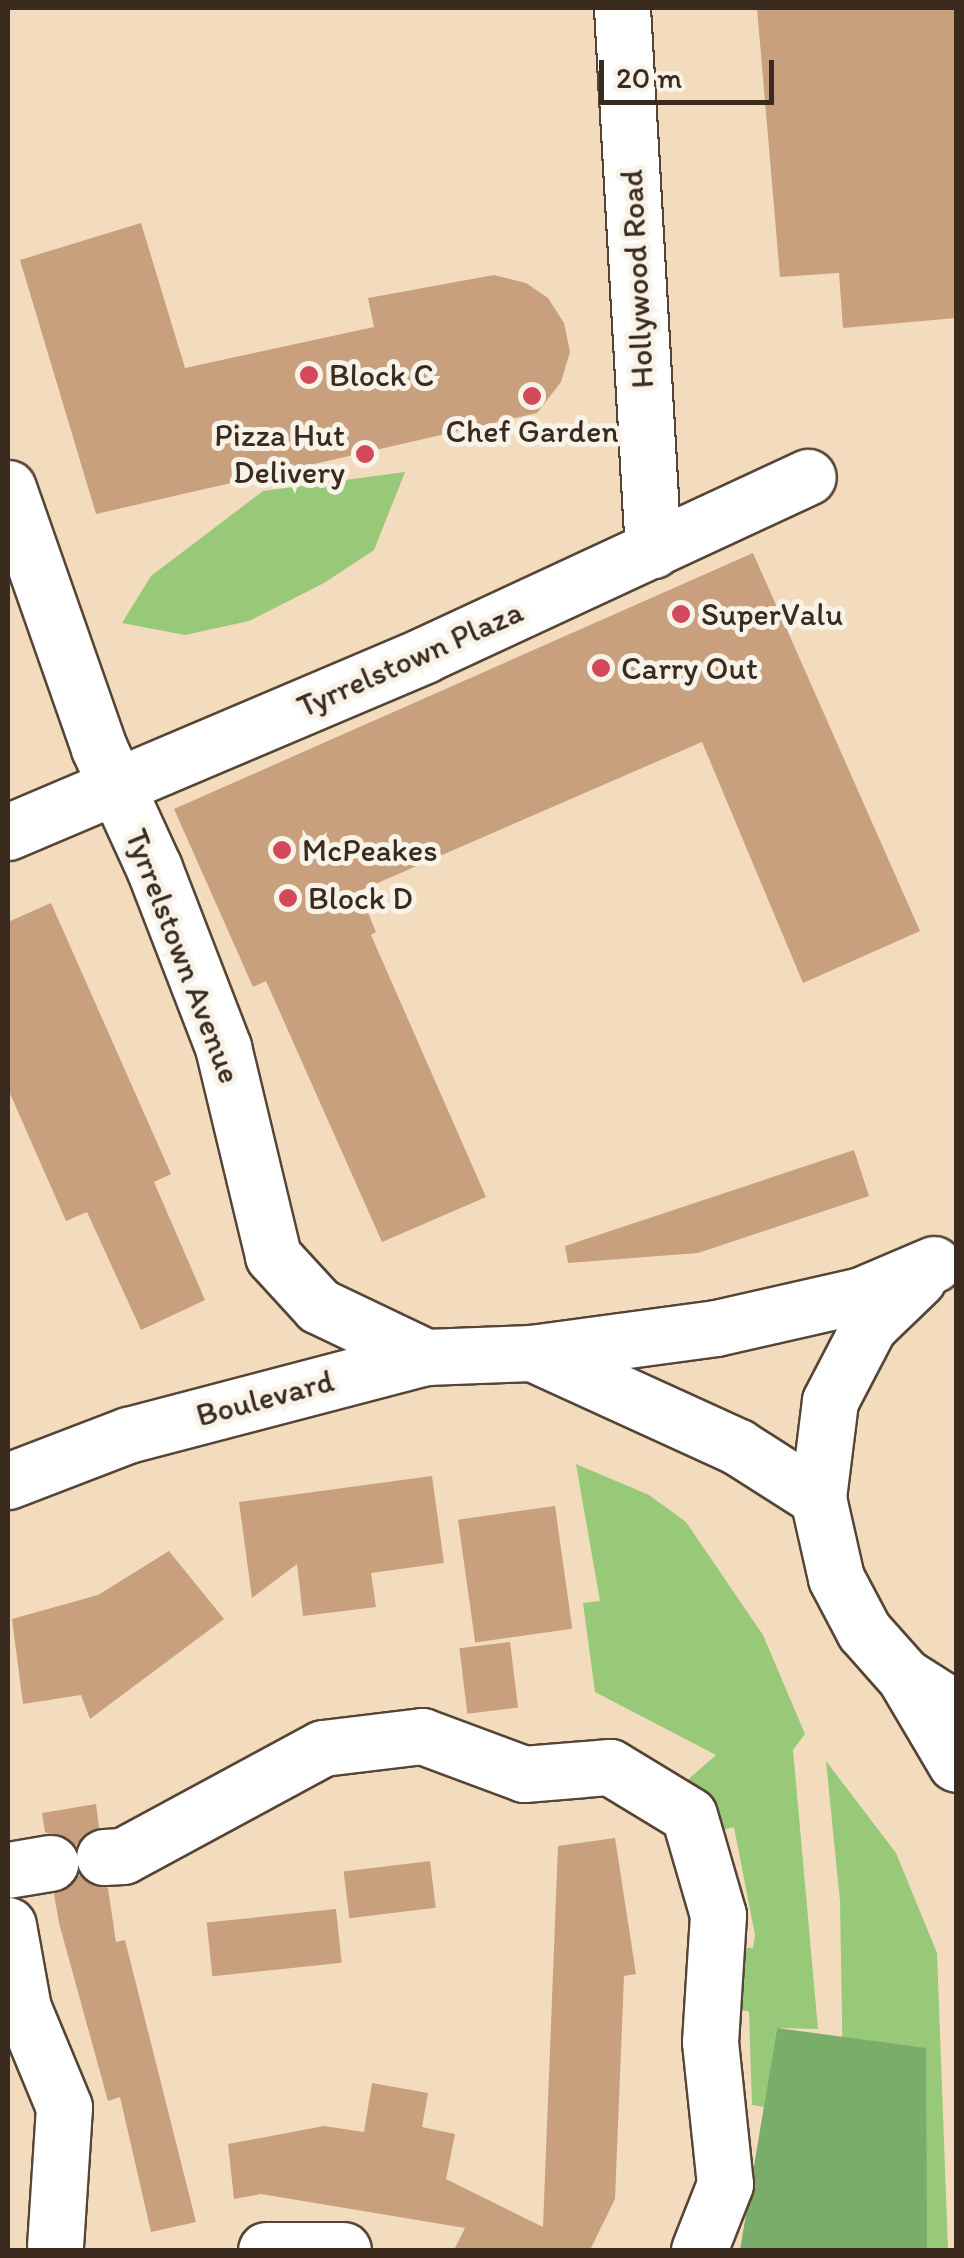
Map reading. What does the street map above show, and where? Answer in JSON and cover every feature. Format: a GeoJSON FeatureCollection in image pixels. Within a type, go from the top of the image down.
{"type":"FeatureCollection","features":[{"type":"Feature","properties":{"kind":"street","name":"Hollywood Road"},"geometry":{"type":"LineString","coordinates":[[622,8],[653,550]]}},
{"type":"Feature","properties":{"kind":"street","name":"Tyrrelstown Plaza"},"geometry":{"type":"LineString","coordinates":[[8,832],[653,550],[808,477]]}},
{"type":"Feature","properties":{"kind":"street","name":"Tyrrelstown Avenue"},"geometry":{"type":"LineString","coordinates":[[8,488],[116,785],[222,1047],[273,1256],[318,1306],[426,1356]]}},
{"type":"Feature","properties":{"kind":"street","name":"Boulevard"},"geometry":{"type":"LineString","coordinates":[[8,1481],[128,1435],[426,1356],[532,1353],[716,1328],[861,1295],[945,1258]]}},
{"type":"Feature","properties":{"kind":"street"},"geometry":{"type":"LineString","coordinates":[[945,1258],[869,1326],[830,1401],[818,1498],[836,1578],[864,1631],[904,1676],[956,1764]]}},
{"type":"Feature","properties":{"kind":"street","name":"Boulevard"},"geometry":{"type":"LineString","coordinates":[[532,1353],[738,1446],[818,1498]]}},
{"type":"Feature","properties":{"kind":"street"},"geometry":{"type":"LineString","coordinates":[[904,1676],[956,1709]]}},
{"type":"Feature","properties":{"kind":"street"},"geometry":{"type":"LineString","coordinates":[[104,1858],[123,1856],[323,1748],[422,1736],[524,1774],[610,1767],[689,1815],[718,1914],[710,2042],[725,2184],[699,2250]]}},
{"type":"Feature","properties":{"kind":"street"},"geometry":{"type":"LineString","coordinates":[[8,1924],[22,2008],[64,2107],[50,2249]]}},
{"type":"Feature","properties":{"kind":"street"},"geometry":{"type":"LineString","coordinates":[[266,2250],[343,2250]]}},
{"type":"Feature","properties":{"kind":"green space"},"geometry":{"type":"Polygon","coordinates":[[[405,472],[374,550],[324,583],[249,621],[185,635],[122,623],[151,576],[263,491],[405,472]]]}},
{"type":"Feature","properties":{"kind":"green space"},"geometry":{"type":"Polygon","coordinates":[[[576,1464],[649,1495],[686,1522],[763,1635],[805,1734],[793,1750],[818,2029],[777,2028],[764,2107],[752,2105],[749,2011],[725,2010],[731,1947],[753,1948],[755,1935],[734,1827],[715,1832],[682,1785],[716,1755],[595,1692],[583,1603],[600,1601],[576,1464]]]}},
{"type":"Feature","properties":{"kind":"green space"},"geometry":{"type":"Polygon","coordinates":[[[826,1761],[896,1853],[937,1953],[948,2250],[846,2250],[840,1901],[826,1761]]]}},
{"type":"Feature","properties":{"kind":"green space"},"geometry":{"type":"Polygon","coordinates":[[[777,2028],[926,2048],[927,2250],[740,2250],[777,2028]]]}},
{"type":"Feature","properties":{"kind":"building"},"geometry":{"type":"Polygon","coordinates":[[[757,8],[956,8],[956,318],[843,328],[839,273],[780,277],[757,8]]]}},
{"type":"Feature","properties":{"kind":"building","name":"Block C"},"geometry":{"type":"Polygon","coordinates":[[[141,223],[185,368],[374,327],[368,298],[494,275],[526,283],[548,298],[564,323],[570,352],[561,382],[537,413],[96,514],[20,260],[141,223]]]}},
{"type":"Feature","properties":{"kind":"building","name":"Block D"},"geometry":{"type":"Polygon","coordinates":[[[753,553],[920,931],[803,983],[702,742],[359,891],[376,932],[371,935],[486,1197],[382,1242],[266,981],[253,987],[174,809],[753,553]]]}},
{"type":"Feature","properties":{"kind":"building"},"geometry":{"type":"Polygon","coordinates":[[[51,903],[171,1174],[154,1182],[205,1300],[141,1330],[87,1212],[66,1221],[8,1089],[8,922],[51,903]]]}},
{"type":"Feature","properties":{"kind":"building"},"geometry":{"type":"Polygon","coordinates":[[[854,1150],[869,1196],[698,1253],[568,1263],[565,1246],[854,1150]]]}},
{"type":"Feature","properties":{"kind":"building"},"geometry":{"type":"Polygon","coordinates":[[[432,1476],[444,1563],[371,1573],[376,1607],[303,1616],[297,1564],[252,1598],[239,1502],[432,1476]]]}},
{"type":"Feature","properties":{"kind":"building"},"geometry":{"type":"Polygon","coordinates":[[[555,1506],[572,1629],[475,1642],[458,1520],[555,1506]]]}},
{"type":"Feature","properties":{"kind":"building"},"geometry":{"type":"Polygon","coordinates":[[[169,1551],[224,1619],[90,1719],[81,1695],[23,1704],[12,1619],[98,1595],[169,1551]]]}},
{"type":"Feature","properties":{"kind":"building"},"geometry":{"type":"Polygon","coordinates":[[[510,1642],[518,1708],[467,1714],[459,1648],[510,1642]]]}},
{"type":"Feature","properties":{"kind":"building"},"geometry":{"type":"Polygon","coordinates":[[[96,1804],[99,1827],[75,1846],[45,1832],[42,1813],[96,1804]]]}},
{"type":"Feature","properties":{"kind":"building"},"geometry":{"type":"Polygon","coordinates":[[[615,1838],[636,1974],[624,1976],[615,2199],[590,2250],[454,2250],[465,2228],[261,2194],[234,2199],[228,2144],[324,2126],[364,2132],[372,2083],[428,2093],[422,2127],[455,2134],[446,2179],[543,2227],[558,1846],[615,1838]]]}},
{"type":"Feature","properties":{"kind":"building"},"geometry":{"type":"Polygon","coordinates":[[[430,1861],[436,1908],[349,1918],[344,1872],[430,1861]]]}},
{"type":"Feature","properties":{"kind":"building"},"geometry":{"type":"Polygon","coordinates":[[[79,1875],[108,1888],[116,1942],[125,1940],[196,2222],[151,2232],[120,2097],[108,2101],[59,1923],[54,1894],[79,1875]]]}},
{"type":"Feature","properties":{"kind":"building"},"geometry":{"type":"Polygon","coordinates":[[[336,1909],[342,1963],[212,1976],[207,1923],[336,1909]]]}},
{"type":"Feature","properties":{"kind":"place","name":"Block C"},"geometry":{"type":"Point","coordinates":[309,375]}},
{"type":"Feature","properties":{"kind":"place","name":"Chef Garden"},"geometry":{"type":"Point","coordinates":[532,396]}},
{"type":"Feature","properties":{"kind":"place","name":"Pizza Hut Delivery"},"geometry":{"type":"Point","coordinates":[365,454]}},
{"type":"Feature","properties":{"kind":"place","name":"SuperValu"},"geometry":{"type":"Point","coordinates":[681,614]}},
{"type":"Feature","properties":{"kind":"place","name":"Carry Out"},"geometry":{"type":"Point","coordinates":[601,668]}},
{"type":"Feature","properties":{"kind":"place","name":"McPeakes"},"geometry":{"type":"Point","coordinates":[282,850]}},
{"type":"Feature","properties":{"kind":"place","name":"Block D"},"geometry":{"type":"Point","coordinates":[288,898]}}]}
